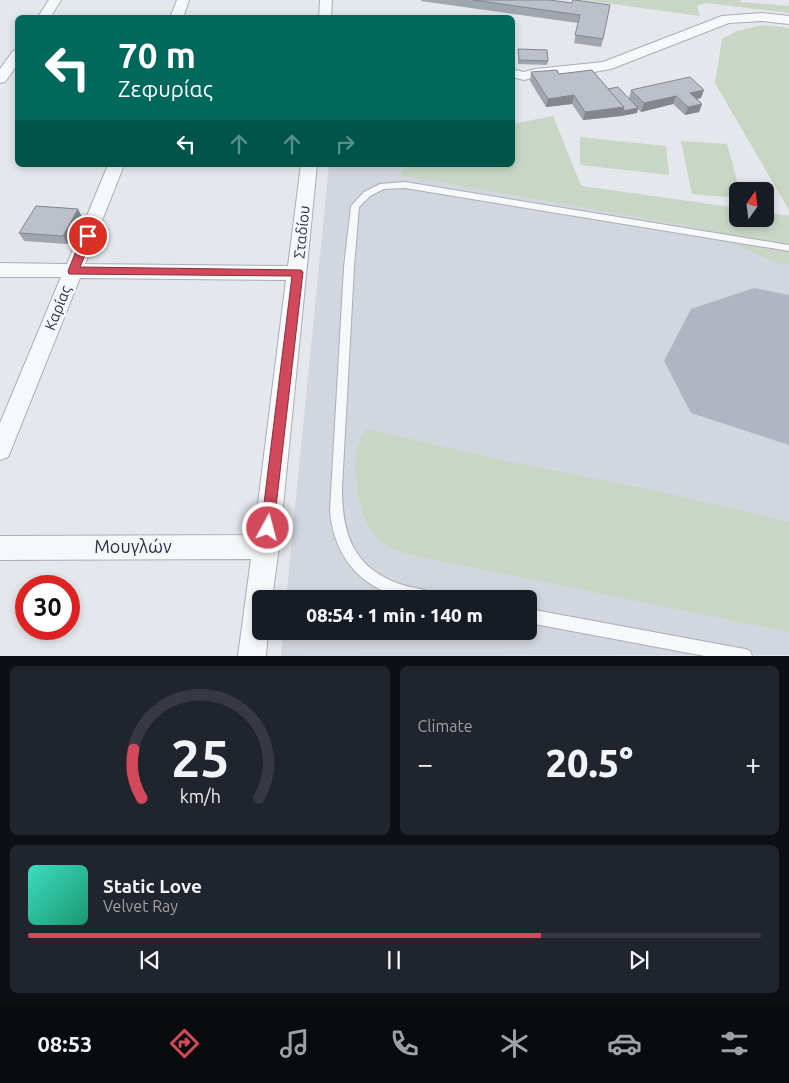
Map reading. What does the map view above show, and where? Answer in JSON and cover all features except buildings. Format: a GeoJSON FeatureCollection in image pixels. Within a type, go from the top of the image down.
{"type":"FeatureCollection","features":[{"type":"Feature","properties":{"kind":"street"},"geometry":{"type":"LineString","coordinates":[[44,15],[54,0]]}},
{"type":"Feature","properties":{"kind":"street"},"geometry":{"type":"LineString","coordinates":[[177,15],[183,0]]}},
{"type":"Feature","properties":{"kind":"street"},"geometry":{"type":"LineString","coordinates":[[325,15],[326,0]]}},
{"type":"Feature","properties":{"kind":"street"},"geometry":{"type":"LineString","coordinates":[[518,79],[535,73],[588,70],[606,66],[727,19],[762,17],[789,20]]}},
{"type":"Feature","properties":{"kind":"street"},"geometry":{"type":"LineString","coordinates":[[6,73],[15,59]]}},
{"type":"Feature","properties":{"kind":"street","name":"Καρίας"},"geometry":{"type":"LineString","coordinates":[[0,450],[115,167]]}},
{"type":"Feature","properties":{"kind":"street","name":"Σταδίου"},"geometry":{"type":"LineString","coordinates":[[252,656],[309,167]]}},
{"type":"Feature","properties":{"kind":"street"},"geometry":{"type":"LineString","coordinates":[[0,270],[297,272]]}},
{"type":"Feature","properties":{"kind":"street","name":"Μουγλών"},"geometry":{"type":"LineString","coordinates":[[0,548],[266,547]]}},
{"type":"Feature","properties":{"kind":"lane"},"geometry":{"type":"LineString","coordinates":[[396,590],[377,583],[356,566],[344,545],[337,519],[336,488],[355,206],[367,194],[383,186],[405,185],[789,248]]}},
{"type":"Feature","properties":{"kind":"lane"},"geometry":{"type":"LineString","coordinates":[[537,617],[745,656]]}},
{"type":"Feature","properties":{"kind":"shaded area"},"geometry":{"type":"Polygon","coordinates":[[[553,116],[581,186],[729,207],[729,228],[774,228],[774,214],[789,216],[789,655],[281,656],[282,640],[537,640],[537,590],[287,590],[329,167],[515,167],[515,124],[553,116]]]}},
{"type":"Feature","properties":{"kind":"green space"},"geometry":{"type":"Polygon","coordinates":[[[583,0],[740,0],[741,2],[789,6],[789,13],[705,3],[697,6],[700,16],[583,0]]]}},
{"type":"Feature","properties":{"kind":"green space"},"geometry":{"type":"Polygon","coordinates":[[[763,25],[789,28],[789,210],[715,83],[722,39],[737,31],[763,25]]]}},
{"type":"Feature","properties":{"kind":"green space"},"geometry":{"type":"Polygon","coordinates":[[[553,116],[581,186],[729,207],[729,228],[774,228],[774,214],[789,216],[789,264],[779,264],[695,227],[399,175],[405,167],[515,167],[515,124],[553,116]]]}},
{"type":"Feature","properties":{"kind":"green space"},"geometry":{"type":"Polygon","coordinates":[[[580,137],[666,146],[669,175],[580,165],[580,137]]]}},
{"type":"Feature","properties":{"kind":"green space"},"geometry":{"type":"Polygon","coordinates":[[[681,141],[727,144],[738,182],[729,182],[729,197],[692,194],[681,141]]]}},
{"type":"Feature","properties":{"kind":"green space"},"geometry":{"type":"Polygon","coordinates":[[[367,429],[497,459],[667,493],[789,522],[789,632],[429,559],[395,550],[377,537],[370,528],[361,509],[355,470],[358,445],[367,429]]]}},
{"type":"Feature","properties":{"kind":"runway"},"geometry":{"type":"LineString","coordinates":[[754,361],[789,370]]}},
{"type":"Feature","properties":{"kind":"route"},"geometry":{"type":"LineString","coordinates":[[88,236],[73,271],[297,272],[268,528]]}}]}
